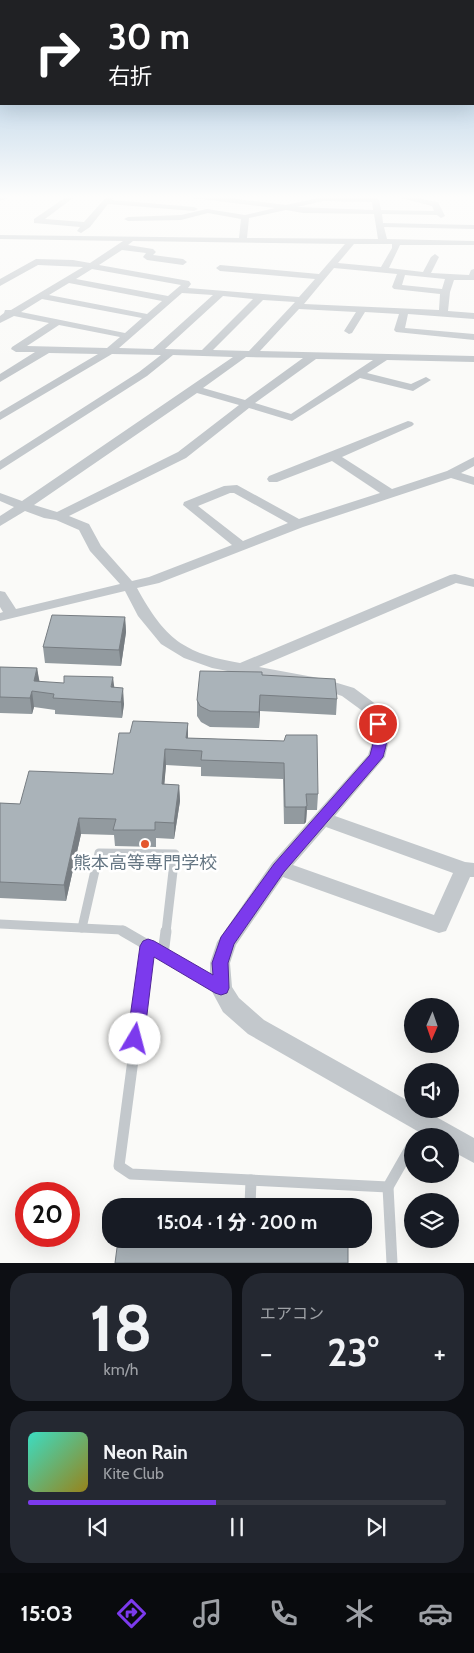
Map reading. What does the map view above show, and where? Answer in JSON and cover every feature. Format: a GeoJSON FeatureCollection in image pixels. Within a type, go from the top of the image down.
{"type":"FeatureCollection","features":[{"type":"Feature","properties":{"kind":"street"},"geometry":{"type":"LineString","coordinates":[[0,320],[111,254]]}},
{"type":"Feature","properties":{"kind":"street"},"geometry":{"type":"LineString","coordinates":[[150,254],[147,257],[183,262]]}},
{"type":"Feature","properties":{"kind":"street"},"geometry":{"type":"LineString","coordinates":[[0,522],[248,354],[299,303],[342,254]]}},
{"type":"Feature","properties":{"kind":"street"},"geometry":{"type":"LineString","coordinates":[[384,270],[393,254]]}},
{"type":"Feature","properties":{"kind":"street"},"geometry":{"type":"LineString","coordinates":[[426,275],[435,257]]}},
{"type":"Feature","properties":{"kind":"street"},"geometry":{"type":"LineString","coordinates":[[0,283],[36,262],[73,263],[186,282],[187,284],[110,351],[0,417]]}},
{"type":"Feature","properties":{"kind":"street"},"geometry":{"type":"LineString","coordinates":[[333,265],[450,277],[473,276]]}},
{"type":"Feature","properties":{"kind":"street"},"geometry":{"type":"LineString","coordinates":[[220,268],[321,278]]}},
{"type":"Feature","properties":{"kind":"street"},"geometry":{"type":"LineString","coordinates":[[402,272],[397,287],[445,292]]}},
{"type":"Feature","properties":{"kind":"street"},"geometry":{"type":"LineString","coordinates":[[443,313],[445,292],[450,277]]}},
{"type":"Feature","properties":{"kind":"street"},"geometry":{"type":"LineString","coordinates":[[66,280],[169,300]]}},
{"type":"Feature","properties":{"kind":"street"},"geometry":{"type":"LineString","coordinates":[[180,290],[362,309],[405,310],[474,316]]}},
{"type":"Feature","properties":{"kind":"street"},"geometry":{"type":"LineString","coordinates":[[156,352],[220,294]]}},
{"type":"Feature","properties":{"kind":"street"},"geometry":{"type":"LineString","coordinates":[[40,296],[149,317]]}},
{"type":"Feature","properties":{"kind":"street"},"geometry":{"type":"LineString","coordinates":[[205,353],[260,297]]}},
{"type":"Feature","properties":{"kind":"street"},"geometry":{"type":"LineString","coordinates":[[349,330],[362,309]]}},
{"type":"Feature","properties":{"kind":"street"},"geometry":{"type":"LineString","coordinates":[[0,310],[127,336]]}},
{"type":"Feature","properties":{"kind":"street"},"geometry":{"type":"LineString","coordinates":[[405,310],[399,330],[474,337]]}},
{"type":"Feature","properties":{"kind":"street"},"geometry":{"type":"LineString","coordinates":[[58,322],[16,349],[474,360]]}},
{"type":"Feature","properties":{"kind":"street"},"geometry":{"type":"LineString","coordinates":[[0,379],[48,350]]}},
{"type":"Feature","properties":{"kind":"street"},"geometry":{"type":"LineString","coordinates":[[0,466],[143,374],[170,353]]}},
{"type":"Feature","properties":{"kind":"street"},"geometry":{"type":"LineString","coordinates":[[59,516],[182,455],[313,356]]}},
{"type":"Feature","properties":{"kind":"street"},"geometry":{"type":"LineString","coordinates":[[195,389],[292,418],[383,358]]}},
{"type":"Feature","properties":{"kind":"street"},"geometry":{"type":"LineString","coordinates":[[358,374],[413,388],[426,380]]}},
{"type":"Feature","properties":{"kind":"street"},"geometry":{"type":"LineString","coordinates":[[273,479],[408,424]]}},
{"type":"Feature","properties":{"kind":"street"},"geometry":{"type":"LineString","coordinates":[[333,456],[390,493]]}},
{"type":"Feature","properties":{"kind":"street"},"geometry":{"type":"LineString","coordinates":[[0,595],[6,616],[154,580],[298,524],[451,474],[474,461]]}},
{"type":"Feature","properties":{"kind":"street"},"geometry":{"type":"LineString","coordinates":[[451,474],[474,481]]}},
{"type":"Feature","properties":{"kind":"street"},"geometry":{"type":"LineString","coordinates":[[242,546],[189,505],[228,489],[237,489],[298,524]]}},
{"type":"Feature","properties":{"kind":"street"},"geometry":{"type":"LineString","coordinates":[[0,497],[49,515],[59,516],[84,527],[95,548],[129,586],[145,616],[166,641],[190,655],[212,663],[324,684],[348,692],[375,712],[382,736],[376,757],[279,868],[227,942],[220,963],[221,988],[232,1005],[256,1027],[419,1128]]}},
{"type":"Feature","properties":{"kind":"street"},"geometry":{"type":"LineString","coordinates":[[240,669],[456,578],[474,583]]}},
{"type":"Feature","properties":{"kind":"street"},"geometry":{"type":"LineString","coordinates":[[279,868],[439,925],[469,870],[323,819]]}},
{"type":"Feature","properties":{"kind":"street"},"geometry":{"type":"LineString","coordinates":[[459,1143],[474,1151]]}},
{"type":"Feature","properties":{"kind":"lane"},"geometry":{"type":"LineString","coordinates":[[82,928],[99,853],[175,854],[163,954]]}},
{"type":"Feature","properties":{"kind":"lane"},"geometry":{"type":"LineString","coordinates":[[0,924],[122,930],[221,988]]}},
{"type":"Feature","properties":{"kind":"lane"},"geometry":{"type":"LineString","coordinates":[[148,946],[119,1166],[131,1174],[388,1187]]}},
{"type":"Feature","properties":{"kind":"lane"},"geometry":{"type":"LineString","coordinates":[[392,1263],[388,1187],[404,1159]]}},
{"type":"Feature","properties":{"kind":"lane"},"geometry":{"type":"LineString","coordinates":[[251,1198],[252,1180]]}},
{"type":"Feature","properties":{"kind":"building"},"geometry":{"type":"Polygon","coordinates":[[[52,615],[125,617],[119,650],[43,647],[52,615]]]}},
{"type":"Feature","properties":{"kind":"building"},"geometry":{"type":"Polygon","coordinates":[[[0,667],[37,668],[34,681],[64,683],[64,676],[113,677],[111,687],[123,688],[121,702],[53,698],[54,694],[32,691],[30,698],[0,697],[0,667]]]}},
{"type":"Feature","properties":{"kind":"building"},"geometry":{"type":"Polygon","coordinates":[[[200,671],[262,672],[262,675],[335,679],[337,699],[260,695],[259,712],[210,711],[200,706],[197,700],[200,671]]]}},
{"type":"Feature","properties":{"kind":"building"},"geometry":{"type":"Polygon","coordinates":[[[133,721],[188,723],[186,738],[284,741],[286,735],[317,735],[318,794],[306,794],[307,806],[305,807],[285,807],[284,763],[201,760],[202,751],[165,749],[162,784],[179,785],[174,823],[155,822],[155,830],[113,830],[116,819],[79,818],[64,885],[0,882],[0,803],[20,804],[29,771],[113,774],[119,733],[130,733],[133,721]]]}},
{"type":"Feature","properties":{"kind":"building"},"geometry":{"type":"Polygon","coordinates":[[[117,1248],[348,1248],[348,1263],[115,1263],[117,1248]]]}},
{"type":"Feature","properties":{"kind":"place","name":"熊本高等専門学校"},"geometry":{"type":"Point","coordinates":[145,844]}},
{"type":"Feature","properties":{"kind":"route"},"geometry":{"type":"LineString","coordinates":[[135,1039],[148,946],[221,988],[220,963],[227,942],[279,868],[376,757],[382,736],[378,724]]}}]}
